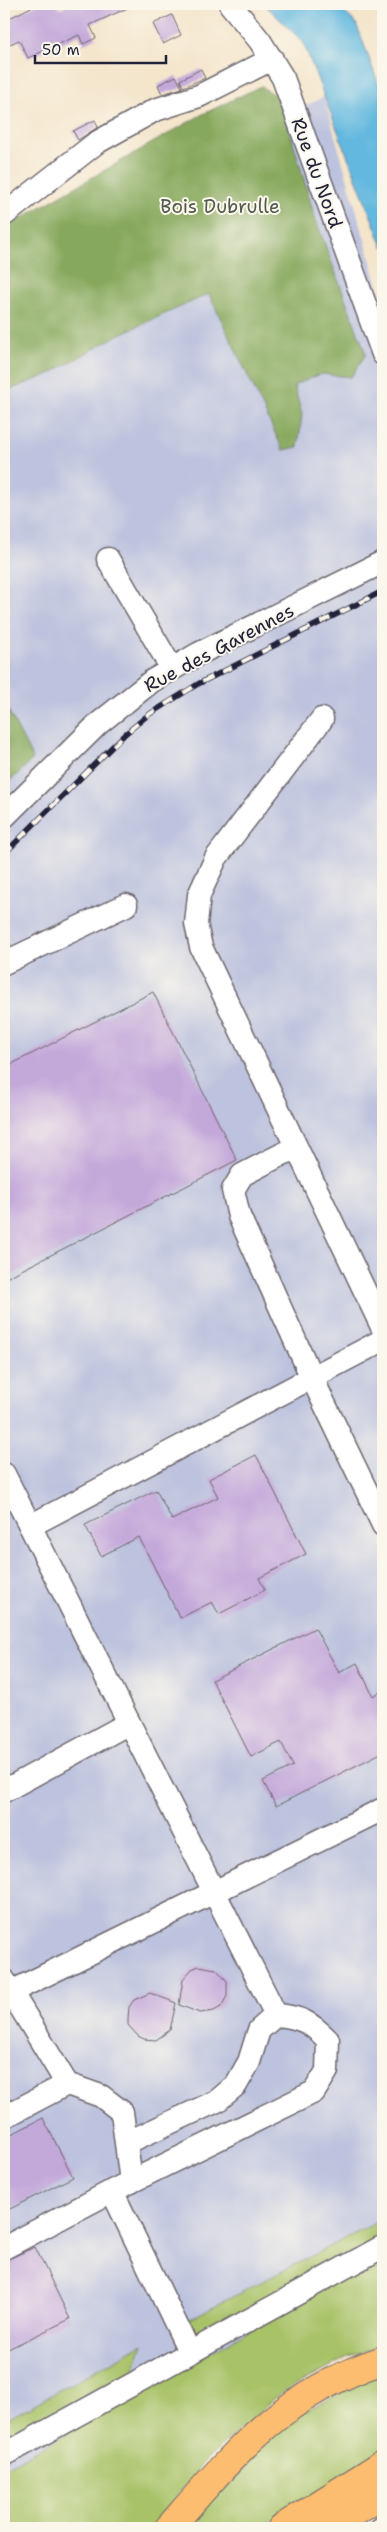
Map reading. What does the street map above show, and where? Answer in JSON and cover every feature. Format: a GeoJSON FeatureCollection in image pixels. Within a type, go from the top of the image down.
{"type":"FeatureCollection","features":[{"type":"Feature","properties":{"kind":"highway"},"geometry":{"type":"LineString","coordinates":[[169,2528],[234,2453],[281,2412],[342,2376],[383,2360]]}},
{"type":"Feature","properties":{"kind":"highway"},"geometry":{"type":"LineString","coordinates":[[282,2528],[383,2464]]}},
{"type":"Feature","properties":{"kind":"highway"},"geometry":{"type":"LineString","coordinates":[[330,2528],[383,2494]]}},
{"type":"Feature","properties":{"kind":"street","name":"Rue du Nord"},"geometry":{"type":"LineString","coordinates":[[230,4],[272,59],[290,97],[383,354]]}},
{"type":"Feature","properties":{"kind":"street"},"geometry":{"type":"LineString","coordinates":[[4,215],[96,143],[155,110],[200,96],[272,59]]}},
{"type":"Feature","properties":{"kind":"street"},"geometry":{"type":"LineString","coordinates":[[108,559],[172,669]]}},
{"type":"Feature","properties":{"kind":"street","name":"Rue des Garennes"},"geometry":{"type":"LineString","coordinates":[[4,817],[111,712],[172,669],[383,562]]}},
{"type":"Feature","properties":{"kind":"street"},"geometry":{"type":"LineString","coordinates":[[322,718],[216,858],[199,895],[196,924],[201,947],[383,1329]]}},
{"type":"Feature","properties":{"kind":"street"},"geometry":{"type":"LineString","coordinates":[[4,963],[126,906]]}},
{"type":"Feature","properties":{"kind":"street"},"geometry":{"type":"LineString","coordinates":[[296,1147],[242,1175],[233,1190],[239,1216],[312,1378],[383,1525]]}},
{"type":"Feature","properties":{"kind":"street"},"geometry":{"type":"LineString","coordinates":[[30,1526],[383,1340]]}},
{"type":"Feature","properties":{"kind":"street"},"geometry":{"type":"LineString","coordinates":[[4,1474],[276,2015]]}},
{"type":"Feature","properties":{"kind":"street"},"geometry":{"type":"LineString","coordinates":[[4,1792],[129,1723]]}},
{"type":"Feature","properties":{"kind":"street"},"geometry":{"type":"LineString","coordinates":[[190,2353],[121,2187],[126,2143],[122,2112],[101,2096],[66,2084],[7,1986],[215,1893],[383,1809]]}},
{"type":"Feature","properties":{"kind":"street"},"geometry":{"type":"LineString","coordinates":[[4,2248],[121,2187],[314,2092],[327,2071],[328,2040],[298,2017],[276,2015],[259,2030],[249,2062],[236,2085],[217,2101],[126,2143]]}},
{"type":"Feature","properties":{"kind":"street"},"geometry":{"type":"LineString","coordinates":[[4,2116],[66,2084]]}},
{"type":"Feature","properties":{"kind":"street"},"geometry":{"type":"LineString","coordinates":[[4,2454],[380,2248]]}},
{"type":"Feature","properties":{"kind":"shaded area"},"geometry":{"type":"Polygon","coordinates":[[[324,97],[383,303],[383,2266],[4,2528],[4,253],[324,97]]]}},
{"type":"Feature","properties":{"kind":"green space","name":"Bois Dubrulle"},"geometry":{"type":"Polygon","coordinates":[[[261,86],[281,100],[315,218],[366,354],[351,377],[321,374],[294,385],[302,415],[298,447],[283,450],[209,294],[116,336],[50,374],[4,392],[4,228],[201,115],[261,86]]]}},
{"type":"Feature","properties":{"kind":"green space"},"geometry":{"type":"Polygon","coordinates":[[[4,702],[33,759],[4,787],[4,702]]]}},
{"type":"Feature","properties":{"kind":"green space"},"geometry":{"type":"Polygon","coordinates":[[[383,2219],[383,2233],[364,2246],[203,2338],[194,2335],[188,2320],[383,2219]]]}},
{"type":"Feature","properties":{"kind":"green space"},"geometry":{"type":"Polygon","coordinates":[[[383,2255],[383,2345],[348,2357],[282,2392],[204,2462],[151,2528],[4,2528],[4,2468],[383,2255]]]}},
{"type":"Feature","properties":{"kind":"green space"},"geometry":{"type":"Polygon","coordinates":[[[143,2344],[134,2371],[4,2440],[4,2421],[143,2344]]]}},
{"type":"Feature","properties":{"kind":"green space"},"geometry":{"type":"Polygon","coordinates":[[[383,2374],[383,2450],[306,2502],[260,2528],[183,2528],[268,2430],[363,2381],[383,2374]]]}},
{"type":"Feature","properties":{"kind":"water"},"geometry":{"type":"Polygon","coordinates":[[[264,4],[335,4],[356,23],[383,96],[383,247],[303,42],[264,4]]]}},
{"type":"Feature","properties":{"kind":"building"},"geometry":{"type":"Polygon","coordinates":[[[37,4],[57,4],[59,9],[69,4],[136,4],[90,25],[96,38],[83,44],[79,35],[28,58],[19,40],[4,47],[4,21],[37,4]]]}},
{"type":"Feature","properties":{"kind":"building"},"geometry":{"type":"Polygon","coordinates":[[[172,15],[181,35],[163,44],[153,24],[172,15]]]}},
{"type":"Feature","properties":{"kind":"building"},"geometry":{"type":"Polygon","coordinates":[[[201,69],[205,78],[183,87],[180,80],[201,69]]]}},
{"type":"Feature","properties":{"kind":"building"},"geometry":{"type":"Polygon","coordinates":[[[176,76],[182,88],[162,94],[158,85],[176,76]]]}},
{"type":"Feature","properties":{"kind":"building"},"geometry":{"type":"Polygon","coordinates":[[[95,120],[98,127],[78,140],[73,131],[95,120]]]}},
{"type":"Feature","properties":{"kind":"building"},"geometry":{"type":"Polygon","coordinates":[[[153,992],[237,1160],[4,1279],[4,1068],[153,992]]]}},
{"type":"Feature","properties":{"kind":"building"},"geometry":{"type":"Polygon","coordinates":[[[256,1455],[306,1554],[259,1578],[265,1590],[219,1614],[212,1602],[180,1618],[139,1537],[101,1556],[85,1525],[156,1490],[172,1520],[218,1497],[209,1479],[256,1455]]]}},
{"type":"Feature","properties":{"kind":"building"},"geometry":{"type":"Polygon","coordinates":[[[315,1628],[339,1673],[357,1663],[373,1696],[383,1690],[383,1752],[276,1806],[263,1781],[293,1766],[281,1742],[251,1757],[212,1680],[315,1628]]]}},
{"type":"Feature","properties":{"kind":"building"},"geometry":{"type":"Polygon","coordinates":[[[199,1966],[216,1969],[227,1981],[227,1996],[221,2007],[214,2011],[200,2013],[179,2005],[183,1979],[192,1969],[199,1966]]]}},
{"type":"Feature","properties":{"kind":"building"},"geometry":{"type":"Polygon","coordinates":[[[150,1993],[176,2003],[170,2030],[156,2040],[144,2039],[138,2036],[128,2025],[129,2007],[134,2000],[150,1993]]]}},
{"type":"Feature","properties":{"kind":"building"},"geometry":{"type":"Polygon","coordinates":[[[43,2118],[73,2177],[4,2212],[4,2138],[43,2118]]]}},
{"type":"Feature","properties":{"kind":"building"},"geometry":{"type":"Polygon","coordinates":[[[35,2247],[70,2319],[4,2351],[4,2261],[35,2247]]]}},
{"type":"Feature","properties":{"kind":"railway"},"geometry":{"type":"LineString","coordinates":[[4,854],[125,734],[148,715],[198,684],[383,591]]}}]}
